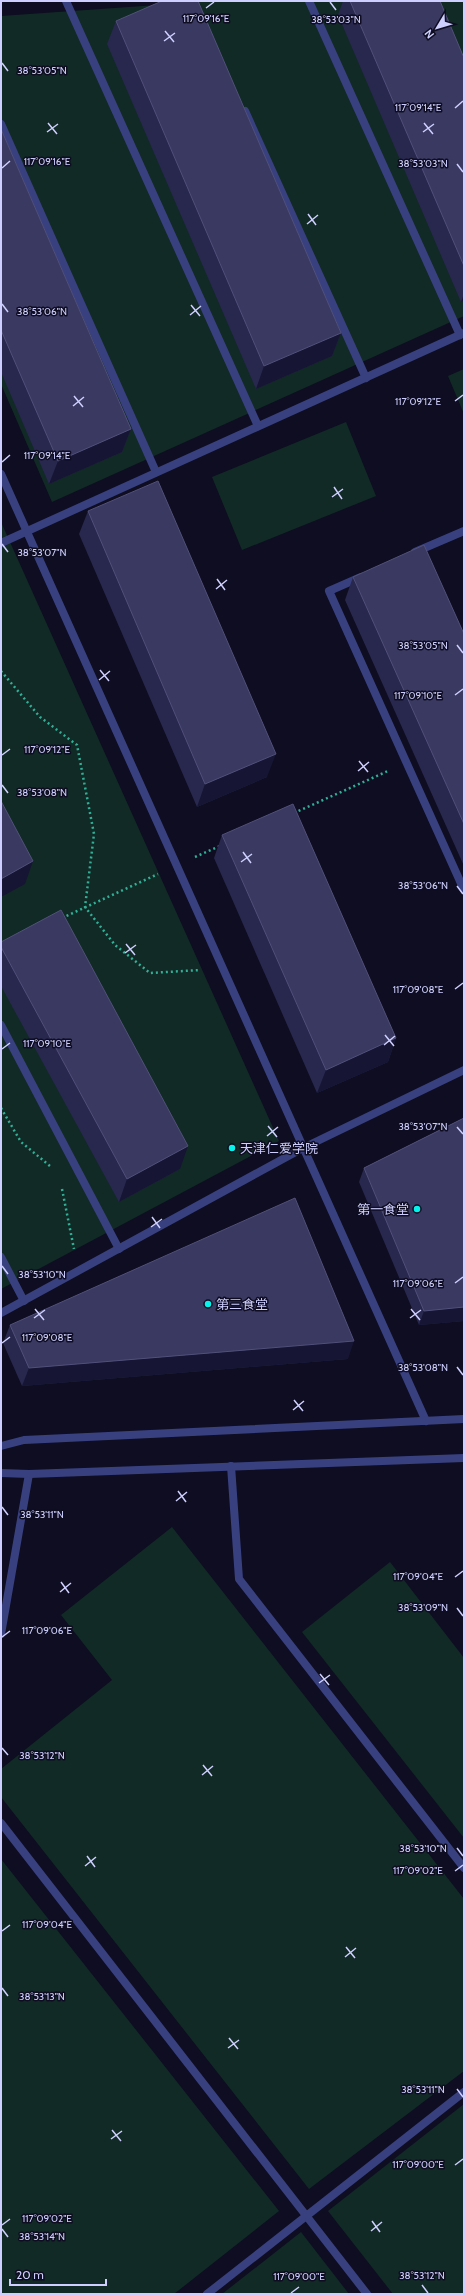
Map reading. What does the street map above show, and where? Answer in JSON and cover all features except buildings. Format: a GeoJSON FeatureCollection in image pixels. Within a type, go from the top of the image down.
{"type":"FeatureCollection","features":[{"type":"Feature","properties":{"kind":"street"},"geometry":{"type":"LineString","coordinates":[[66,1],[258,426]]}},
{"type":"Feature","properties":{"kind":"street"},"geometry":{"type":"LineString","coordinates":[[1,544],[26,530],[462,334],[309,1]]}},
{"type":"Feature","properties":{"kind":"street"},"geometry":{"type":"LineString","coordinates":[[241,102],[366,378]]}},
{"type":"Feature","properties":{"kind":"street"},"geometry":{"type":"LineString","coordinates":[[1,124],[156,472]]}},
{"type":"Feature","properties":{"kind":"street"},"geometry":{"type":"LineString","coordinates":[[1,474],[426,1421]]}},
{"type":"Feature","properties":{"kind":"street"},"geometry":{"type":"LineString","coordinates":[[407,556],[464,531]]}},
{"type":"Feature","properties":{"kind":"street"},"geometry":{"type":"LineString","coordinates":[[372,572],[330,591],[464,890]]}},
{"type":"Feature","properties":{"kind":"street"},"geometry":{"type":"LineString","coordinates":[[1,1025],[119,1249]]}},
{"type":"Feature","properties":{"kind":"street"},"geometry":{"type":"LineString","coordinates":[[1,1313],[303,1148],[464,1070]]}},
{"type":"Feature","properties":{"kind":"street"},"geometry":{"type":"LineString","coordinates":[[1,1257],[24,1301]]}},
{"type":"Feature","properties":{"kind":"street"},"geometry":{"type":"LineString","coordinates":[[1,1446],[24,1440],[464,1419]]}},
{"type":"Feature","properties":{"kind":"street"},"geometry":{"type":"LineString","coordinates":[[1,1473],[29,1474],[464,1458]]}},
{"type":"Feature","properties":{"kind":"street"},"geometry":{"type":"LineString","coordinates":[[231,1466],[240,1579],[464,1868]]}},
{"type":"Feature","properties":{"kind":"street"},"geometry":{"type":"LineString","coordinates":[[1,1634],[29,1474]]}},
{"type":"Feature","properties":{"kind":"street"},"geometry":{"type":"LineString","coordinates":[[1,1823],[367,2294]]}},
{"type":"Feature","properties":{"kind":"street"},"geometry":{"type":"LineString","coordinates":[[208,2294],[464,2092]]}},
{"type":"Feature","properties":{"kind":"path"},"geometry":{"type":"LineString","coordinates":[[1,671],[40,717],[77,745],[94,834],[85,907],[115,945],[150,973],[223,968]]}},
{"type":"Feature","properties":{"kind":"path"},"geometry":{"type":"LineString","coordinates":[[292,814],[407,763]]}},
{"type":"Feature","properties":{"kind":"path"},"geometry":{"type":"LineString","coordinates":[[57,921],[227,843]]}},
{"type":"Feature","properties":{"kind":"path"},"geometry":{"type":"LineString","coordinates":[[1,1108],[21,1142],[53,1168]]}},
{"type":"Feature","properties":{"kind":"path"},"geometry":{"type":"LineString","coordinates":[[62,1188],[79,1271]]}},
{"type":"Feature","properties":{"kind":"green space"},"geometry":{"type":"Polygon","coordinates":[[[214,1],[464,1],[464,316],[52,502],[1,384],[1,16],[214,1]]]}},
{"type":"Feature","properties":{"kind":"green space"},"geometry":{"type":"Polygon","coordinates":[[[464,369],[464,414],[448,376],[464,369]]]}},
{"type":"Feature","properties":{"kind":"green space"},"geometry":{"type":"Polygon","coordinates":[[[346,422],[376,496],[242,550],[212,477],[346,422]]]}},
{"type":"Feature","properties":{"kind":"green space"},"geometry":{"type":"Polygon","coordinates":[[[1,522],[279,1141],[1,1289],[1,522]]]}},
{"type":"Feature","properties":{"kind":"green space"},"geometry":{"type":"Polygon","coordinates":[[[172,1527],[464,1899],[464,2071],[309,2189],[1,1797],[1,1769],[112,1680],[61,1615],[172,1527]]]}},
{"type":"Feature","properties":{"kind":"green space"},"geometry":{"type":"Polygon","coordinates":[[[390,1562],[464,1658],[464,1838],[302,1632],[390,1562]]]}},
{"type":"Feature","properties":{"kind":"green space"},"geometry":{"type":"Polygon","coordinates":[[[1,1859],[279,2211],[174,2294],[1,2294],[1,1859]]]}},
{"type":"Feature","properties":{"kind":"green space"},"geometry":{"type":"Polygon","coordinates":[[[464,2104],[464,2294],[393,2294],[328,2211],[464,2104]]]}},
{"type":"Feature","properties":{"kind":"green space"},"geometry":{"type":"Polygon","coordinates":[[[301,2232],[349,2294],[222,2294],[301,2232]]]}},
{"type":"Feature","properties":{"kind":"place","name":"天津仁爱学院"},"geometry":{"type":"Point","coordinates":[232,1148]}},
{"type":"Feature","properties":{"kind":"place","name":"第一食堂"},"geometry":{"type":"Point","coordinates":[417,1209]}},
{"type":"Feature","properties":{"kind":"place","name":"第三食堂"},"geometry":{"type":"Point","coordinates":[208,1304]}}]}
